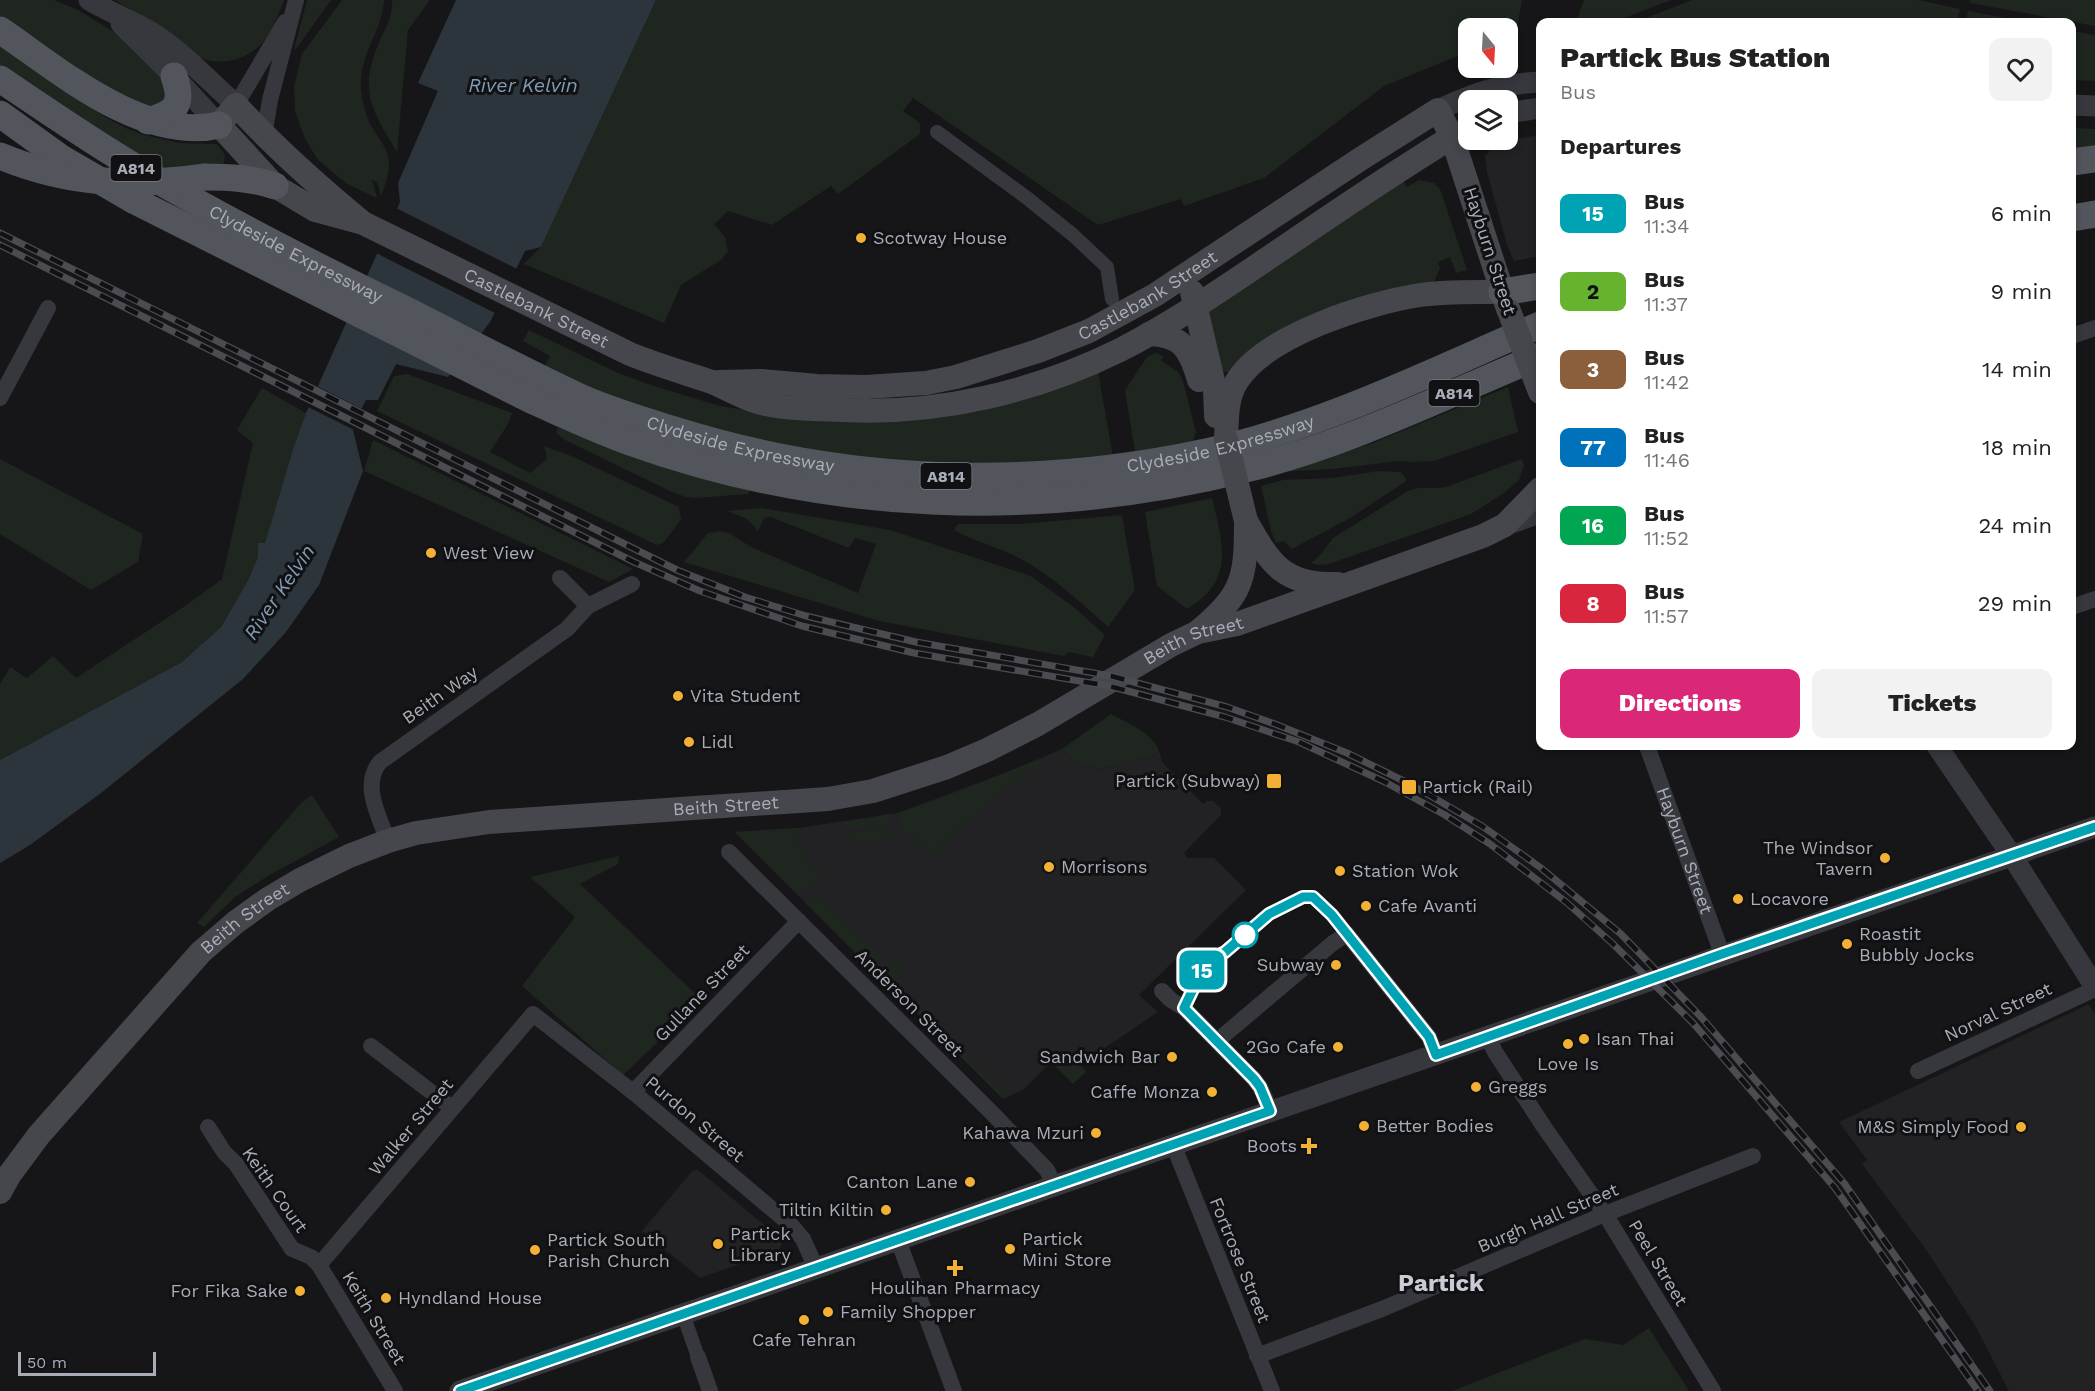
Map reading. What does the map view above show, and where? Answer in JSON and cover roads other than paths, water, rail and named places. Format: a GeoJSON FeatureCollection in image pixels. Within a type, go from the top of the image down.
{"type":"FeatureCollection","features":[{"type":"Feature","properties":{"kind":"main road"},"geometry":{"type":"LineString","coordinates":[[0,30],[92,92],[128,113],[148,121],[172,127],[206,128],[227,115],[238,167],[254,179],[275,186]]}},
{"type":"Feature","properties":{"kind":"main road"},"geometry":{"type":"LineString","coordinates":[[148,121],[171,111],[176,104],[179,95],[174,76]]}},
{"type":"Feature","properties":{"kind":"main road","name":"Clydeside Expressway"},"geometry":{"type":"LineString","coordinates":[[0,79],[272,257],[533,401],[588,426],[631,442],[755,478],[839,493],[948,503],[1032,502],[1160,487],[1247,469],[1311,449],[1367,429],[1536,358]]}},
{"type":"Feature","properties":{"kind":"main road","name":"Castlebank Street"},"geometry":{"type":"LineString","coordinates":[[713,383],[761,381],[866,387],[926,383],[956,377],[1038,351],[1113,319],[1188,273],[1438,110]]}},
{"type":"Feature","properties":{"kind":"main road","name":"Hayburn Street"},"geometry":{"type":"LineString","coordinates":[[1438,110],[1458,131]]}},
{"type":"Feature","properties":{"kind":"main road","name":"Clydeside Expressway"},"geometry":{"type":"LineString","coordinates":[[0,114],[61,158],[135,201],[272,257],[527,370],[586,399],[700,439],[765,455],[846,468],[921,476],[1021,477],[1088,472],[1159,461],[1257,439],[1308,423],[1536,327]]}},
{"type":"Feature","properties":{"kind":"main road","name":"Castlebank Street"},"geometry":{"type":"LineString","coordinates":[[227,115],[264,136],[319,187],[363,223]]}},
{"type":"Feature","properties":{"kind":"main road","name":"Castlebank Street"},"geometry":{"type":"LineString","coordinates":[[275,186],[315,210],[363,223],[521,303],[665,369],[713,383],[758,402],[866,411],[900,410],[937,406],[1004,393],[1087,364],[1149,334],[1195,307],[1382,181],[1458,134]]}},
{"type":"Feature","properties":{"kind":"main road"},"geometry":{"type":"LineString","coordinates":[[238,167],[264,136]]}},
{"type":"Feature","properties":{"kind":"main road","name":"Hayburn Street"},"geometry":{"type":"LineString","coordinates":[[1465,150],[1506,302],[1536,381]]}},
{"type":"Feature","properties":{"kind":"main road","name":"A814"},"geometry":{"type":"LineString","coordinates":[[0,156],[62,175],[114,183],[177,181],[204,177],[238,167]]}},
{"type":"Feature","properties":{"kind":"main road"},"geometry":{"type":"LineString","coordinates":[[2076,161],[2095,159]]}},
{"type":"Feature","properties":{"kind":"main road"},"geometry":{"type":"LineString","coordinates":[[2076,177],[2095,175]]}},
{"type":"Feature","properties":{"kind":"main road"},"geometry":{"type":"LineString","coordinates":[[2076,201],[2095,199]]}},
{"type":"Feature","properties":{"kind":"main road"},"geometry":{"type":"LineString","coordinates":[[2076,217],[2095,214]]}},
{"type":"Feature","properties":{"kind":"main road"},"geometry":{"type":"LineString","coordinates":[[1188,273],[1215,389],[1216,416]]}},
{"type":"Feature","properties":{"kind":"main road"},"geometry":{"type":"LineString","coordinates":[[1226,439],[1227,409],[1237,381],[1246,369],[1264,353],[1289,338],[1331,320],[1389,301],[1450,292],[1506,302],[1536,288]]}},
{"type":"Feature","properties":{"kind":"main road"},"geometry":{"type":"LineString","coordinates":[[1149,334],[1167,334],[1188,350],[1193,359],[1202,392],[1226,439],[1246,521],[1245,564],[1233,599],[1221,613],[1198,632]]}},
{"type":"Feature","properties":{"kind":"main road"},"geometry":{"type":"LineString","coordinates":[[866,387],[866,411]]}},
{"type":"Feature","properties":{"kind":"main road"},"geometry":{"type":"LineString","coordinates":[[1505,525],[1536,493]]}},
{"type":"Feature","properties":{"kind":"main road"},"geometry":{"type":"LineString","coordinates":[[1246,521],[1267,556],[1282,572],[1304,582],[1325,585],[1347,584]]}},
{"type":"Feature","properties":{"kind":"main road","name":"Beith Street"},"geometry":{"type":"LineString","coordinates":[[0,1192],[10,1174],[39,1135],[201,952],[268,899],[349,856],[388,841],[442,828],[489,822],[819,799],[873,791],[947,767],[1012,738],[1144,660],[1198,632],[1237,624],[1483,536],[1505,525]]}},
{"type":"Feature","properties":{"kind":"street"},"geometry":{"type":"LineString","coordinates":[[89,0],[108,12],[152,32],[187,61],[227,115]]}},
{"type":"Feature","properties":{"kind":"street"},"geometry":{"type":"LineString","coordinates":[[227,115],[294,4]]}},
{"type":"Feature","properties":{"kind":"street"},"geometry":{"type":"LineString","coordinates":[[264,136],[270,100],[294,4]]}},
{"type":"Feature","properties":{"kind":"street"},"geometry":{"type":"LineString","coordinates":[[108,12],[174,76],[227,115]]}},
{"type":"Feature","properties":{"kind":"street","name":"Castlebank Street"},"geometry":{"type":"LineString","coordinates":[[1438,110],[1505,85],[1536,82]]}},
{"type":"Feature","properties":{"kind":"street"},"geometry":{"type":"LineString","coordinates":[[2076,105],[2095,106]]}},
{"type":"Feature","properties":{"kind":"street"},"geometry":{"type":"LineString","coordinates":[[1518,111],[1536,109]]}},
{"type":"Feature","properties":{"kind":"street"},"geometry":{"type":"LineString","coordinates":[[937,132],[1027,198],[1073,235],[1107,267],[1112,299]]}},
{"type":"Feature","properties":{"kind":"street"},"geometry":{"type":"LineString","coordinates":[[0,397],[48,308]]}},
{"type":"Feature","properties":{"kind":"street"},"geometry":{"type":"LineString","coordinates":[[2076,335],[2095,328]]}},
{"type":"Feature","properties":{"kind":"street","name":"Beith Street"},"geometry":{"type":"LineString","coordinates":[[1505,525],[1536,514]]}},
{"type":"Feature","properties":{"kind":"street"},"geometry":{"type":"LineString","coordinates":[[560,578],[588,606]]}},
{"type":"Feature","properties":{"kind":"street","name":"Beith Way"},"geometry":{"type":"LineString","coordinates":[[388,841],[370,782],[372,771],[380,762],[567,629],[588,606],[632,584]]}},
{"type":"Feature","properties":{"kind":"street"},"geometry":{"type":"LineString","coordinates":[[2076,605],[2095,598]]}},
{"type":"Feature","properties":{"kind":"street","name":"Hayburn Street"},"geometry":{"type":"LineString","coordinates":[[1648,750],[1722,954]]}},
{"type":"Feature","properties":{"kind":"street"},"geometry":{"type":"LineString","coordinates":[[1940,750],[2012,856],[2095,988]]}},
{"type":"Feature","properties":{"kind":"street"},"geometry":{"type":"LineString","coordinates":[[460,1391],[2095,827]]}},
{"type":"Feature","properties":{"kind":"street","name":"Anderson Street"},"geometry":{"type":"LineString","coordinates":[[729,852],[1047,1170],[1054,1185]]}},
{"type":"Feature","properties":{"kind":"street","name":"Gullane Street"},"geometry":{"type":"LineString","coordinates":[[633,1092],[799,921]]}},
{"type":"Feature","properties":{"kind":"street"},"geometry":{"type":"LineString","coordinates":[[1217,1041],[1333,943],[1347,934],[1429,1037],[1436,1055]]}},
{"type":"Feature","properties":{"kind":"street","name":"Norval Street"},"geometry":{"type":"LineString","coordinates":[[1918,1071],[2095,988]]}},
{"type":"Feature","properties":{"kind":"street"},"geometry":{"type":"LineString","coordinates":[[1162,991],[1184,1008],[1254,1079],[1270,1111]]}},
{"type":"Feature","properties":{"kind":"street","name":"Purdon Street"},"geometry":{"type":"LineString","coordinates":[[533,1014],[633,1092],[791,1225],[803,1239],[816,1268]]}},
{"type":"Feature","properties":{"kind":"street","name":"Walker Street"},"geometry":{"type":"LineString","coordinates":[[319,1265],[533,1014]]}},
{"type":"Feature","properties":{"kind":"street","name":"Peel Street"},"geometry":{"type":"LineString","coordinates":[[1488,1037],[1495,1052],[1532,1108],[1605,1214],[1713,1391]]}},
{"type":"Feature","properties":{"kind":"street"},"geometry":{"type":"LineString","coordinates":[[371,1046],[452,1108]]}},
{"type":"Feature","properties":{"kind":"street","name":"Keith Court"},"geometry":{"type":"LineString","coordinates":[[208,1127],[224,1152],[236,1164],[292,1249],[310,1257],[319,1265]]}},
{"type":"Feature","properties":{"kind":"street","name":"Fortrose Street"},"geometry":{"type":"LineString","coordinates":[[1173,1144],[1272,1391]]}},
{"type":"Feature","properties":{"kind":"street","name":"Burgh Hall Street"},"geometry":{"type":"LineString","coordinates":[[1257,1356],[1392,1304],[1605,1214],[1753,1156]]}},
{"type":"Feature","properties":{"kind":"street"},"geometry":{"type":"LineString","coordinates":[[898,1240],[954,1391]]}},
{"type":"Feature","properties":{"kind":"street","name":"Keith Street"},"geometry":{"type":"LineString","coordinates":[[319,1265],[395,1391]]}},
{"type":"Feature","properties":{"kind":"street"},"geometry":{"type":"LineString","coordinates":[[684,1314],[710,1391]]}},
{"type":"Feature","properties":{"kind":"water","name":"River Kelvin"},"geometry":{"type":"Polygon","coordinates":[[[456,0],[656,0],[541,247],[525,251],[490,322],[448,377],[396,364],[378,400],[366,400],[352,426],[363,471],[319,585],[286,632],[243,679],[101,793],[30,845],[0,863],[0,760],[182,662],[221,627],[248,580],[258,557],[258,543],[265,543],[306,413],[400,202],[398,183],[438,91],[418,83],[456,0]]]}},
{"type":"Feature","properties":{"kind":"railway"},"geometry":{"type":"LineString","coordinates":[[0,233],[677,570],[745,597],[806,616],[916,642],[1111,676],[1227,707],[1347,753],[1412,785],[1482,826],[1541,868],[1621,934],[1702,1018],[1844,1183],[1990,1391]]}},
{"type":"Feature","properties":{"kind":"railway"},"geometry":{"type":"LineString","coordinates":[[0,245],[634,562],[700,591],[802,626],[914,653],[1109,686],[1225,717],[1299,742],[1385,782],[1445,815],[1490,844],[1566,902],[1612,943],[1693,1023],[1835,1188],[1978,1391]]}},
{"type":"Feature","properties":{"kind":"place","name":"Scotway House"},"geometry":{"type":"Point","coordinates":[861,238]}},
{"type":"Feature","properties":{"kind":"place","name":"West View"},"geometry":{"type":"Point","coordinates":[431,553]}},
{"type":"Feature","properties":{"kind":"place","name":"Vita Student"},"geometry":{"type":"Point","coordinates":[678,696]}},
{"type":"Feature","properties":{"kind":"place","name":"Lidl"},"geometry":{"type":"Point","coordinates":[689,742]}},
{"type":"Feature","properties":{"kind":"place","name":"Partick (Subway)"},"geometry":{"type":"Point","coordinates":[1274,781]}},
{"type":"Feature","properties":{"kind":"place","name":"Partick (Rail)"},"geometry":{"type":"Point","coordinates":[1409,787]}},
{"type":"Feature","properties":{"kind":"place","name":"The Windsor Tavern"},"geometry":{"type":"Point","coordinates":[1885,858]}},
{"type":"Feature","properties":{"kind":"place","name":"Morrisons"},"geometry":{"type":"Point","coordinates":[1049,867]}},
{"type":"Feature","properties":{"kind":"place","name":"Station Wok"},"geometry":{"type":"Point","coordinates":[1340,871]}},
{"type":"Feature","properties":{"kind":"place","name":"Locavore"},"geometry":{"type":"Point","coordinates":[1738,899]}},
{"type":"Feature","properties":{"kind":"place","name":"Cafe Avanti"},"geometry":{"type":"Point","coordinates":[1366,906]}},
{"type":"Feature","properties":{"kind":"place","name":"Roastit Bubbly Jocks"},"geometry":{"type":"Point","coordinates":[1847,944]}},
{"type":"Feature","properties":{"kind":"place","name":"Subway"},"geometry":{"type":"Point","coordinates":[1336,965]}},
{"type":"Feature","properties":{"kind":"place","name":"Isan Thai"},"geometry":{"type":"Point","coordinates":[1584,1039]}},
{"type":"Feature","properties":{"kind":"place","name":"Love Is"},"geometry":{"type":"Point","coordinates":[1568,1044]}},
{"type":"Feature","properties":{"kind":"place","name":"2Go Cafe"},"geometry":{"type":"Point","coordinates":[1338,1047]}},
{"type":"Feature","properties":{"kind":"place","name":"Sandwich Bar"},"geometry":{"type":"Point","coordinates":[1172,1057]}},
{"type":"Feature","properties":{"kind":"place","name":"Greggs"},"geometry":{"type":"Point","coordinates":[1476,1087]}},
{"type":"Feature","properties":{"kind":"place","name":"Caffe Monza"},"geometry":{"type":"Point","coordinates":[1212,1092]}},
{"type":"Feature","properties":{"kind":"place","name":"Better Bodies"},"geometry":{"type":"Point","coordinates":[1364,1126]}},
{"type":"Feature","properties":{"kind":"place","name":"M&S Simply Food"},"geometry":{"type":"Point","coordinates":[2021,1127]}},
{"type":"Feature","properties":{"kind":"place","name":"Kahawa Mzuri"},"geometry":{"type":"Point","coordinates":[1096,1133]}},
{"type":"Feature","properties":{"kind":"place","name":"Boots"},"geometry":{"type":"Point","coordinates":[1309,1146]}},
{"type":"Feature","properties":{"kind":"place","name":"Canton Lane"},"geometry":{"type":"Point","coordinates":[970,1182]}},
{"type":"Feature","properties":{"kind":"place","name":"Tiltin Kiltin"},"geometry":{"type":"Point","coordinates":[886,1210]}},
{"type":"Feature","properties":{"kind":"place","name":"Partick Library"},"geometry":{"type":"Point","coordinates":[718,1244]}},
{"type":"Feature","properties":{"kind":"place","name":"Partick Mini Store"},"geometry":{"type":"Point","coordinates":[1010,1249]}},
{"type":"Feature","properties":{"kind":"place","name":"Partick South Parish Church"},"geometry":{"type":"Point","coordinates":[535,1250]}},
{"type":"Feature","properties":{"kind":"place","name":"Houlihan Pharmacy"},"geometry":{"type":"Point","coordinates":[955,1268]}},
{"type":"Feature","properties":{"kind":"place","name":"For Fika Sake"},"geometry":{"type":"Point","coordinates":[300,1291]}},
{"type":"Feature","properties":{"kind":"place","name":"Hyndland House"},"geometry":{"type":"Point","coordinates":[386,1298]}},
{"type":"Feature","properties":{"kind":"place","name":"Family Shopper"},"geometry":{"type":"Point","coordinates":[828,1312]}},
{"type":"Feature","properties":{"kind":"place","name":"Cafe Tehran"},"geometry":{"type":"Point","coordinates":[804,1320]}},
{"type":"Feature","properties":{"kind":"district","name":"Partick"},"geometry":{"type":"Point","coordinates":[1441,1283]}}]}
